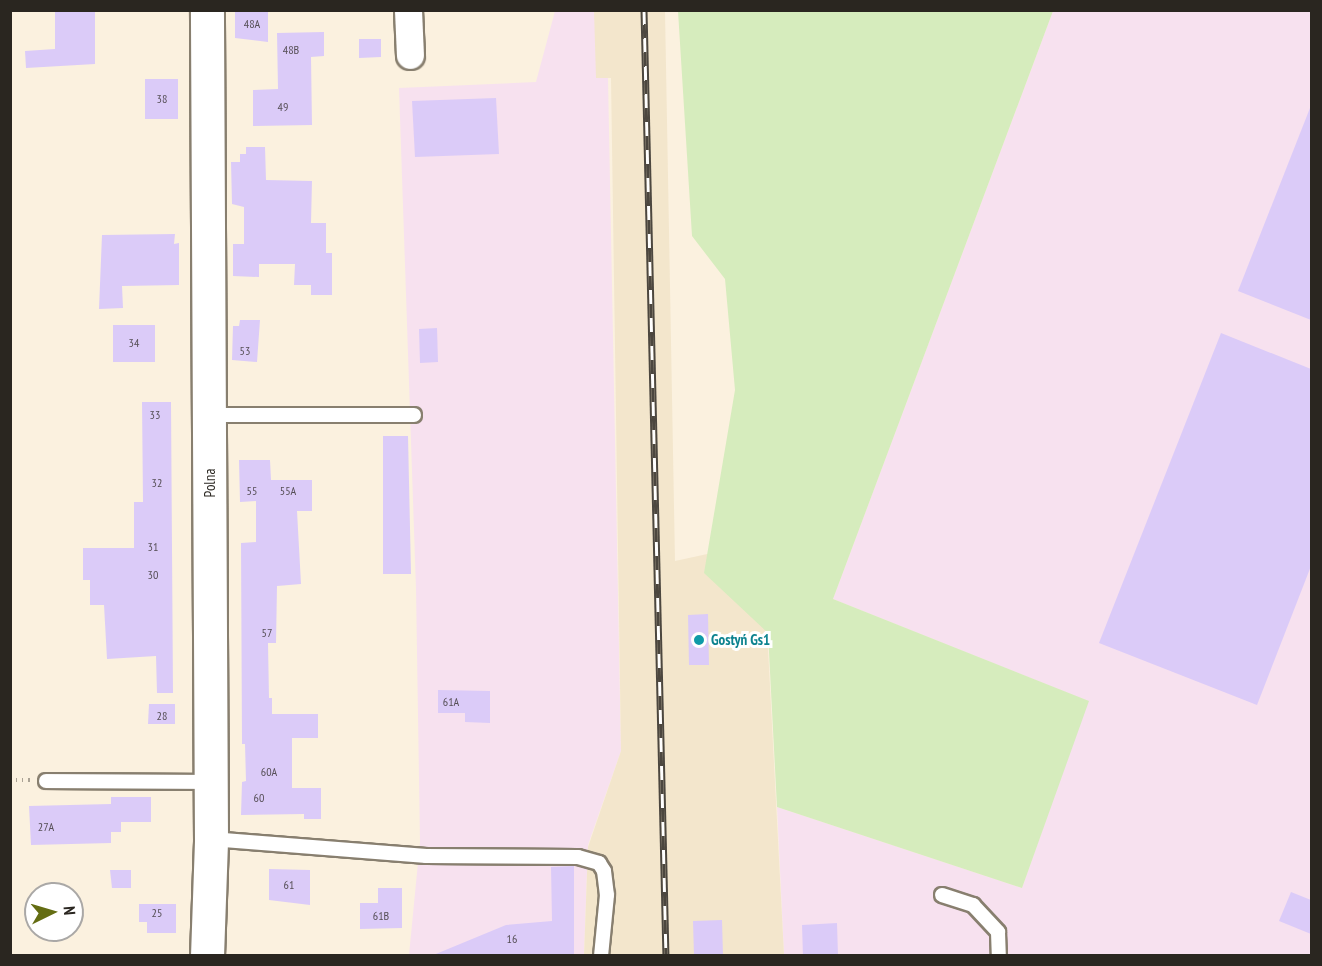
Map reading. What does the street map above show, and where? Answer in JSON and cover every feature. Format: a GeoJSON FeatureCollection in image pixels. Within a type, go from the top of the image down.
{"type":"FeatureCollection","features":[{"type":"Feature","properties":{"kind":"street","name":"Polna"},"geometry":{"type":"LineString","coordinates":[[207,10],[211,782],[207,956]]}},
{"type":"Feature","properties":{"kind":"street"},"geometry":{"type":"LineString","coordinates":[[408,10],[410,55]]}},
{"type":"Feature","properties":{"kind":"lane"},"geometry":{"type":"LineString","coordinates":[[209,415],[414,415]]}},
{"type":"Feature","properties":{"kind":"lane"},"geometry":{"type":"LineString","coordinates":[[46,781],[211,782]]}},
{"type":"Feature","properties":{"kind":"lane"},"geometry":{"type":"LineString","coordinates":[[211,839],[426,856],[588,860],[599,863],[606,883],[601,956]]}},
{"type":"Feature","properties":{"kind":"lane"},"geometry":{"type":"LineString","coordinates":[[942,895],[973,905],[998,932],[999,956]]}},
{"type":"Feature","properties":{"kind":"shaded area"},"geometry":{"type":"Polygon","coordinates":[[[555,11],[595,11],[598,78],[608,78],[621,751],[588,845],[584,955],[409,955],[420,842],[416,589],[399,88],[536,82],[555,11]]]}},
{"type":"Feature","properties":{"kind":"shaded area"},"geometry":{"type":"Polygon","coordinates":[[[594,11],[665,11],[675,561],[735,548],[763,552],[784,955],[584,956],[588,847],[621,751],[611,78],[596,78],[594,11]]]}},
{"type":"Feature","properties":{"kind":"shaded area"},"geometry":{"type":"Polygon","coordinates":[[[1053,11],[1311,11],[1311,955],[784,955],[777,807],[1022,888],[1088,701],[833,599],[1053,11]]]}},
{"type":"Feature","properties":{"kind":"green space"},"geometry":{"type":"Polygon","coordinates":[[[678,11],[1053,11],[833,599],[1089,701],[1022,888],[777,807],[768,633],[704,573],[735,390],[725,279],[692,236],[678,11]]]}},
{"type":"Feature","properties":{"kind":"building"},"geometry":{"type":"Polygon","coordinates":[[[55,10],[95,10],[95,64],[26,68],[25,51],[55,49],[55,10]]]}},
{"type":"Feature","properties":{"kind":"building"},"geometry":{"type":"Polygon","coordinates":[[[235,10],[268,10],[268,42],[235,38],[235,10]]]}},
{"type":"Feature","properties":{"kind":"building"},"geometry":{"type":"Polygon","coordinates":[[[324,32],[324,56],[311,57],[312,125],[253,126],[253,90],[278,89],[277,33],[324,32]]]}},
{"type":"Feature","properties":{"kind":"building"},"geometry":{"type":"Polygon","coordinates":[[[359,39],[381,39],[381,57],[359,58],[359,39]]]}},
{"type":"Feature","properties":{"kind":"building"},"geometry":{"type":"Polygon","coordinates":[[[145,79],[178,79],[178,119],[145,119],[145,79]]]}},
{"type":"Feature","properties":{"kind":"building"},"geometry":{"type":"Polygon","coordinates":[[[496,98],[499,154],[415,157],[412,101],[496,98]]]}},
{"type":"Feature","properties":{"kind":"building"},"geometry":{"type":"Polygon","coordinates":[[[1311,108],[1311,320],[1238,291],[1311,108]]]}},
{"type":"Feature","properties":{"kind":"building"},"geometry":{"type":"Polygon","coordinates":[[[246,147],[265,147],[266,180],[312,181],[311,223],[326,223],[326,253],[332,253],[332,295],[311,295],[311,285],[294,285],[295,264],[259,264],[259,277],[233,276],[233,244],[244,244],[244,207],[232,204],[231,162],[240,162],[240,154],[246,154],[246,147]]]}},
{"type":"Feature","properties":{"kind":"building"},"geometry":{"type":"Polygon","coordinates":[[[175,234],[174,244],[179,243],[179,285],[122,286],[123,308],[99,309],[102,235],[175,234]]]}},
{"type":"Feature","properties":{"kind":"building"},"geometry":{"type":"Polygon","coordinates":[[[240,320],[260,320],[257,362],[232,360],[233,326],[239,326],[240,320]]]}},
{"type":"Feature","properties":{"kind":"building"},"geometry":{"type":"Polygon","coordinates":[[[113,325],[155,325],[155,362],[113,362],[113,325]]]}},
{"type":"Feature","properties":{"kind":"building"},"geometry":{"type":"Polygon","coordinates":[[[437,328],[438,362],[420,363],[419,329],[437,328]]]}},
{"type":"Feature","properties":{"kind":"building"},"geometry":{"type":"Polygon","coordinates":[[[1221,333],[1311,369],[1311,566],[1257,705],[1099,643],[1221,333]]]}},
{"type":"Feature","properties":{"kind":"building"},"geometry":{"type":"Polygon","coordinates":[[[142,402],[171,402],[173,693],[157,693],[156,656],[107,659],[104,605],[90,605],[90,580],[83,580],[83,548],[134,548],[134,502],[143,502],[142,402]]]}},
{"type":"Feature","properties":{"kind":"building"},"geometry":{"type":"Polygon","coordinates":[[[383,436],[408,436],[411,574],[383,574],[383,436]]]}},
{"type":"Feature","properties":{"kind":"building"},"geometry":{"type":"Polygon","coordinates":[[[239,460],[270,460],[271,480],[312,480],[312,511],[297,511],[301,584],[277,586],[276,643],[268,643],[269,698],[272,698],[272,714],[318,714],[318,738],[292,738],[292,788],[321,788],[321,819],[304,819],[304,814],[241,815],[242,782],[246,781],[245,744],[242,744],[241,543],[256,542],[256,501],[240,502],[239,460]]]}},
{"type":"Feature","properties":{"kind":"building","name":"Gostyń Gs1"},"geometry":{"type":"Polygon","coordinates":[[[708,614],[709,665],[689,665],[688,615],[708,614]]]}},
{"type":"Feature","properties":{"kind":"building"},"geometry":{"type":"Polygon","coordinates":[[[438,690],[490,691],[490,723],[465,722],[465,713],[438,713],[438,690]]]}},
{"type":"Feature","properties":{"kind":"building"},"geometry":{"type":"Polygon","coordinates":[[[149,704],[175,704],[175,724],[148,724],[149,704]]]}},
{"type":"Feature","properties":{"kind":"building"},"geometry":{"type":"Polygon","coordinates":[[[111,797],[151,797],[151,822],[121,822],[121,832],[111,832],[111,843],[31,845],[29,806],[111,804],[111,797]]]}},
{"type":"Feature","properties":{"kind":"building"},"geometry":{"type":"Polygon","coordinates":[[[574,866],[574,956],[431,956],[506,925],[552,921],[551,867],[574,866]]]}},
{"type":"Feature","properties":{"kind":"building"},"geometry":{"type":"Polygon","coordinates":[[[269,869],[310,870],[310,905],[269,900],[269,869]]]}},
{"type":"Feature","properties":{"kind":"building"},"geometry":{"type":"Polygon","coordinates":[[[110,870],[131,870],[131,888],[112,888],[110,870]]]}},
{"type":"Feature","properties":{"kind":"building"},"geometry":{"type":"Polygon","coordinates":[[[378,888],[402,888],[402,928],[360,929],[360,903],[378,903],[378,888]]]}},
{"type":"Feature","properties":{"kind":"building"},"geometry":{"type":"Polygon","coordinates":[[[1291,892],[1311,900],[1311,934],[1279,921],[1291,892]]]}},
{"type":"Feature","properties":{"kind":"building"},"geometry":{"type":"Polygon","coordinates":[[[139,904],[176,904],[176,933],[147,933],[147,922],[139,922],[139,904]]]}},
{"type":"Feature","properties":{"kind":"building"},"geometry":{"type":"Polygon","coordinates":[[[722,920],[723,956],[694,956],[693,921],[722,920]]]}},
{"type":"Feature","properties":{"kind":"building"},"geometry":{"type":"Polygon","coordinates":[[[837,923],[838,956],[803,956],[802,925],[837,923]]]}},
{"type":"Feature","properties":{"kind":"railway"},"geometry":{"type":"LineString","coordinates":[[644,10],[666,956]]}},
{"type":"Feature","properties":{"kind":"place","name":"Gostyń Gs1"},"geometry":{"type":"Point","coordinates":[699,640]}}]}
